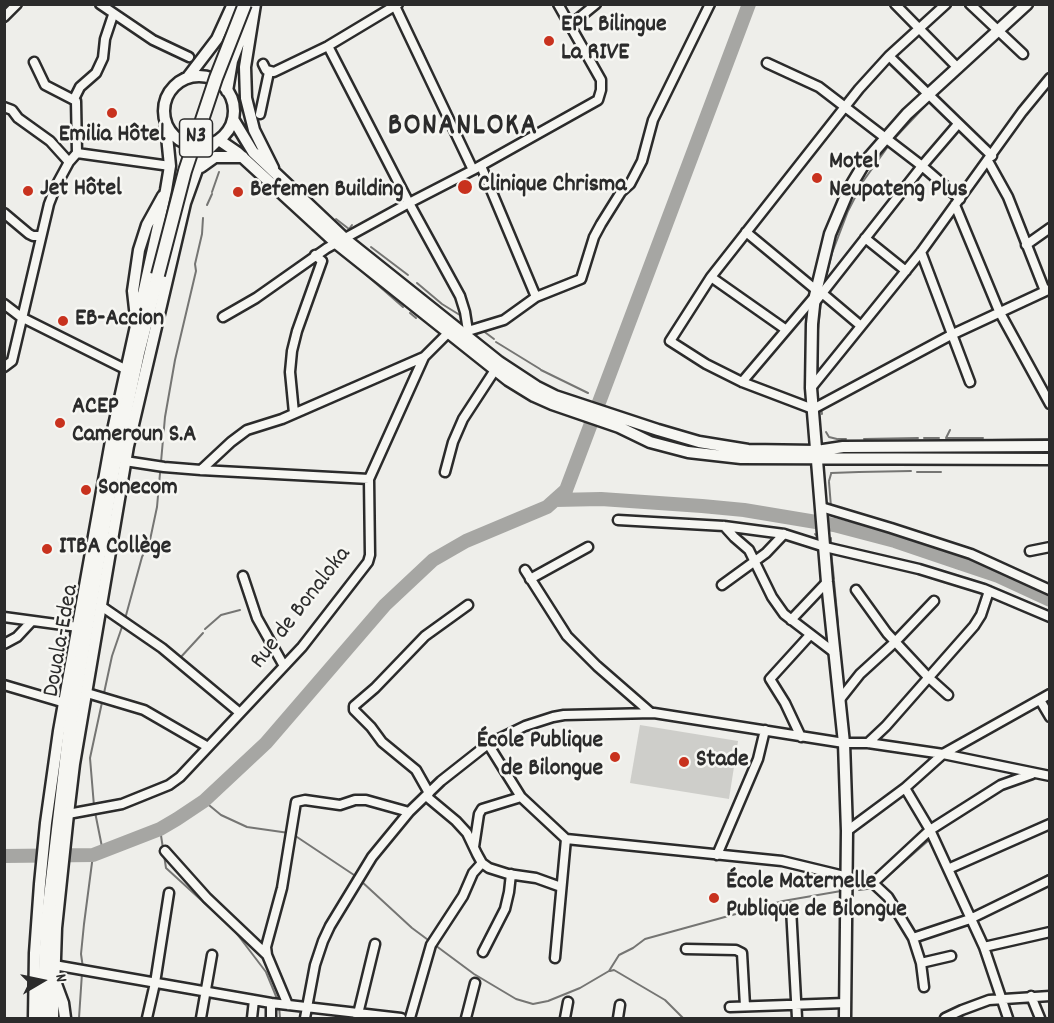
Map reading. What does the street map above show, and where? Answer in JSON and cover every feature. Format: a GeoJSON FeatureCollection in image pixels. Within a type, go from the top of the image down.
{"type":"FeatureCollection","features":[{"type":"Feature","properties":{"kind":"highway","name":"Douala-Edea"},"geometry":{"type":"LineString","coordinates":[[43,1018],[50,884],[71,716],[114,466],[138,353],[185,171],[218,73],[245,4]]}},
{"type":"Feature","properties":{"kind":"main road"},"geometry":{"type":"LineString","coordinates":[[59,821],[64,702],[92,538],[170,166],[163,111],[166,97],[175,85],[188,77],[217,39],[233,4]]}},
{"type":"Feature","properties":{"kind":"main road"},"geometry":{"type":"LineString","coordinates":[[227,91],[232,61],[254,4]]}},
{"type":"Feature","properties":{"kind":"main road"},"geometry":{"type":"LineString","coordinates":[[254,4],[244,68],[246,98],[254,130],[277,176]]}},
{"type":"Feature","properties":{"kind":"main road"},"geometry":{"type":"LineString","coordinates":[[845,1018],[847,831],[844,743],[827,582],[811,388],[817,296],[830,234],[849,189],[865,162],[928,94],[1026,4]]}},
{"type":"Feature","properties":{"kind":"main road"},"geometry":{"type":"LineString","coordinates":[[59,821],[87,693],[125,461],[161,298],[185,203],[195,174],[203,155],[228,131],[233,119],[233,104],[227,91],[210,78],[188,77]]}},
{"type":"Feature","properties":{"kind":"main road"},"geometry":{"type":"LineString","coordinates":[[233,119],[253,152],[341,241],[508,368],[575,408]]}},
{"type":"Feature","properties":{"kind":"main road"},"geometry":{"type":"LineString","coordinates":[[166,126],[175,138],[188,145],[202,147],[218,141]]}},
{"type":"Feature","properties":{"kind":"main road"},"geometry":{"type":"LineString","coordinates":[[218,141],[243,157],[448,333],[463,335],[495,370],[534,396],[621,423],[720,446],[817,455],[1050,459]]}},
{"type":"Feature","properties":{"kind":"main road"},"geometry":{"type":"LineString","coordinates":[[195,174],[203,164],[215,157],[243,157]]}},
{"type":"Feature","properties":{"kind":"main road"},"geometry":{"type":"LineString","coordinates":[[817,455],[843,447],[1050,446]]}},
{"type":"Feature","properties":{"kind":"main road"},"geometry":{"type":"LineString","coordinates":[[50,884],[54,970],[53,1018]]}},
{"type":"Feature","properties":{"kind":"main road"},"geometry":{"type":"LineString","coordinates":[[33,1018],[35,953],[50,884]]}},
{"type":"Feature","properties":{"kind":"main road"},"geometry":{"type":"LineString","coordinates":[[54,970],[65,1018]]}},
{"type":"Feature","properties":{"kind":"street"},"geometry":{"type":"LineString","coordinates":[[4,17],[17,4]]}},
{"type":"Feature","properties":{"kind":"street"},"geometry":{"type":"LineString","coordinates":[[223,317],[256,298],[315,255],[598,100],[602,90],[601,80],[558,4]]}},
{"type":"Feature","properties":{"kind":"street"},"geometry":{"type":"LineString","coordinates":[[569,26],[596,4]]}},
{"type":"Feature","properties":{"kind":"street"},"geometry":{"type":"LineString","coordinates":[[328,46],[460,296],[465,312],[463,335],[504,320],[536,297],[581,279],[594,237],[642,161],[653,120],[710,4]]}},
{"type":"Feature","properties":{"kind":"street"},"geometry":{"type":"LineString","coordinates":[[895,4],[958,68]]}},
{"type":"Feature","properties":{"kind":"street"},"geometry":{"type":"LineString","coordinates":[[889,56],[990,159],[1048,292],[999,311],[813,409],[742,382],[706,364],[670,341],[711,278],[846,106],[889,56],[946,4]]}},
{"type":"Feature","properties":{"kind":"street"},"geometry":{"type":"LineString","coordinates":[[970,4],[1023,54]]}},
{"type":"Feature","properties":{"kind":"street"},"geometry":{"type":"LineString","coordinates":[[263,64],[266,70],[274,72],[328,46],[396,5],[477,168],[536,297]]}},
{"type":"Feature","properties":{"kind":"street"},"geometry":{"type":"LineString","coordinates":[[103,6],[113,15],[153,40],[189,57]]}},
{"type":"Feature","properties":{"kind":"street"},"geometry":{"type":"LineString","coordinates":[[74,99],[80,87],[96,73],[104,58],[105,39],[113,15]]}},
{"type":"Feature","properties":{"kind":"street"},"geometry":{"type":"LineString","coordinates":[[4,367],[12,361],[41,236],[56,186],[69,162],[77,153],[77,103],[74,99],[45,85],[34,62]]}},
{"type":"Feature","properties":{"kind":"street"},"geometry":{"type":"LineString","coordinates":[[767,63],[811,83],[846,106],[922,166],[958,202],[999,311],[1049,400]]}},
{"type":"Feature","properties":{"kind":"street"},"geometry":{"type":"LineString","coordinates":[[260,114],[269,72]]}},
{"type":"Feature","properties":{"kind":"street"},"geometry":{"type":"LineString","coordinates":[[811,388],[906,272],[1022,112],[1050,78]]}},
{"type":"Feature","properties":{"kind":"street"},"geometry":{"type":"LineString","coordinates":[[4,107],[12,110],[18,118],[50,141],[69,162]]}},
{"type":"Feature","properties":{"kind":"street"},"geometry":{"type":"LineString","coordinates":[[742,382],[785,329],[817,296],[958,124]]}},
{"type":"Feature","properties":{"kind":"street"},"geometry":{"type":"LineString","coordinates":[[77,153],[170,166]]}},
{"type":"Feature","properties":{"kind":"street"},"geometry":{"type":"LineString","coordinates":[[4,213],[29,234],[41,236]]}},
{"type":"Feature","properties":{"kind":"street"},"geometry":{"type":"LineString","coordinates":[[1026,245],[1050,228]]}},
{"type":"Feature","properties":{"kind":"street"},"geometry":{"type":"LineString","coordinates":[[746,232],[817,296],[861,326]]}},
{"type":"Feature","properties":{"kind":"street"},"geometry":{"type":"LineString","coordinates":[[865,238],[906,272]]}},
{"type":"Feature","properties":{"kind":"street"},"geometry":{"type":"LineString","coordinates":[[921,252],[970,382]]}},
{"type":"Feature","properties":{"kind":"street"},"geometry":{"type":"LineString","coordinates":[[294,413],[290,372],[292,351],[322,261],[315,255]]}},
{"type":"Feature","properties":{"kind":"street"},"geometry":{"type":"LineString","coordinates":[[711,278],[785,329]]}},
{"type":"Feature","properties":{"kind":"street"},"geometry":{"type":"LineString","coordinates":[[4,304],[21,317],[127,370]]}},
{"type":"Feature","properties":{"kind":"street","name":"Rue de Bonaloka"},"geometry":{"type":"LineString","coordinates":[[59,821],[122,804],[169,785],[180,777],[302,646],[368,562],[370,555],[369,479],[424,357],[448,333]]}},
{"type":"Feature","properties":{"kind":"street"},"geometry":{"type":"LineString","coordinates":[[201,470],[241,434],[424,357]]}},
{"type":"Feature","properties":{"kind":"street"},"geometry":{"type":"LineString","coordinates":[[445,472],[458,430],[495,370]]}},
{"type":"Feature","properties":{"kind":"street"},"geometry":{"type":"LineString","coordinates":[[125,461],[164,468],[369,479]]}},
{"type":"Feature","properties":{"kind":"street"},"geometry":{"type":"LineString","coordinates":[[821,511],[891,528],[970,554],[1050,590]]}},
{"type":"Feature","properties":{"kind":"street"},"geometry":{"type":"LineString","coordinates":[[618,520],[724,526],[824,542],[989,591],[1050,617]]}},
{"type":"Feature","properties":{"kind":"street"},"geometry":{"type":"LineString","coordinates":[[724,526],[750,550],[779,608],[791,620],[835,653]]}},
{"type":"Feature","properties":{"kind":"street"},"geometry":{"type":"LineString","coordinates":[[722,585],[756,560],[784,534]]}},
{"type":"Feature","properties":{"kind":"street"},"geometry":{"type":"LineString","coordinates":[[530,579],[588,547]]}},
{"type":"Feature","properties":{"kind":"street"},"geometry":{"type":"LineString","coordinates":[[1030,551],[1050,547]]}},
{"type":"Feature","properties":{"kind":"street"},"geometry":{"type":"LineString","coordinates":[[525,570],[567,636],[597,666],[651,713]]}},
{"type":"Feature","properties":{"kind":"street"},"geometry":{"type":"LineString","coordinates":[[243,576],[257,618],[284,666]]}},
{"type":"Feature","properties":{"kind":"street"},"geometry":{"type":"LineString","coordinates":[[791,620],[827,582]]}},
{"type":"Feature","properties":{"kind":"street"},"geometry":{"type":"LineString","coordinates":[[856,590],[896,642],[948,695]]}},
{"type":"Feature","properties":{"kind":"street"},"geometry":{"type":"LineString","coordinates":[[868,743],[978,620],[989,591]]}},
{"type":"Feature","properties":{"kind":"street"},"geometry":{"type":"LineString","coordinates":[[841,698],[860,674],[896,642],[934,601]]}},
{"type":"Feature","properties":{"kind":"street"},"geometry":{"type":"LineString","coordinates":[[468,605],[425,636],[375,688],[354,706],[354,710],[372,727],[382,742],[416,770],[427,795],[468,833],[482,863],[489,868],[536,878],[561,887]]}},
{"type":"Feature","properties":{"kind":"street"},"geometry":{"type":"LineString","coordinates":[[101,606],[162,648],[240,713]]}},
{"type":"Feature","properties":{"kind":"street"},"geometry":{"type":"LineString","coordinates":[[4,617],[78,627]]}},
{"type":"Feature","properties":{"kind":"street"},"geometry":{"type":"LineString","coordinates":[[4,645],[17,637],[31,622]]}},
{"type":"Feature","properties":{"kind":"street"},"geometry":{"type":"LineString","coordinates":[[801,737],[785,703],[770,679],[810,635]]}},
{"type":"Feature","properties":{"kind":"street"},"geometry":{"type":"LineString","coordinates":[[4,685],[64,702]]}},
{"type":"Feature","properties":{"kind":"street"},"geometry":{"type":"LineString","coordinates":[[87,693],[144,710],[208,747]]}},
{"type":"Feature","properties":{"kind":"street"},"geometry":{"type":"LineString","coordinates":[[847,831],[905,788],[944,754],[1050,694]]}},
{"type":"Feature","properties":{"kind":"street"},"geometry":{"type":"LineString","coordinates":[[1040,700],[1050,717]]}},
{"type":"Feature","properties":{"kind":"street"},"geometry":{"type":"LineString","coordinates":[[305,1018],[315,965],[330,926],[372,858],[409,812],[441,781],[488,744],[520,728],[553,717],[651,713],[801,737],[844,743],[868,743],[944,754],[1050,776]]}},
{"type":"Feature","properties":{"kind":"street"},"geometry":{"type":"LineString","coordinates":[[717,855],[758,759],[765,730]]}},
{"type":"Feature","properties":{"kind":"street"},"geometry":{"type":"LineString","coordinates":[[488,744],[521,797],[566,839],[782,861],[873,883],[888,897],[913,938],[921,963],[924,987]]}},
{"type":"Feature","properties":{"kind":"street"},"geometry":{"type":"LineString","coordinates":[[873,883],[930,830],[1001,786],[1033,774]]}},
{"type":"Feature","properties":{"kind":"street"},"geometry":{"type":"LineString","coordinates":[[905,788],[930,830],[984,947],[1008,1018]]}},
{"type":"Feature","properties":{"kind":"street"},"geometry":{"type":"LineString","coordinates":[[474,848],[479,814],[482,809],[521,797]]}},
{"type":"Feature","properties":{"kind":"street"},"geometry":{"type":"LineString","coordinates":[[288,1005],[267,955],[266,947],[282,888],[296,802],[298,800],[340,805],[355,800],[366,800],[409,812]]}},
{"type":"Feature","properties":{"kind":"street"},"geometry":{"type":"LineString","coordinates":[[948,869],[1050,824]]}},
{"type":"Feature","properties":{"kind":"street"},"geometry":{"type":"LineString","coordinates":[[555,958],[566,839]]}},
{"type":"Feature","properties":{"kind":"street"},"geometry":{"type":"LineString","coordinates":[[165,851],[207,897],[267,955]]}},
{"type":"Feature","properties":{"kind":"street"},"geometry":{"type":"LineString","coordinates":[[410,1018],[430,945],[463,896],[472,873],[482,863]]}},
{"type":"Feature","properties":{"kind":"street"},"geometry":{"type":"LineString","coordinates":[[483,952],[505,909],[511,874]]}},
{"type":"Feature","properties":{"kind":"street"},"geometry":{"type":"LineString","coordinates":[[913,938],[970,919],[1050,880]]}},
{"type":"Feature","properties":{"kind":"street"},"geometry":{"type":"LineString","coordinates":[[147,1018],[155,983],[169,893]]}},
{"type":"Feature","properties":{"kind":"street"},"geometry":{"type":"LineString","coordinates":[[791,908],[797,1018]]}},
{"type":"Feature","properties":{"kind":"street"},"geometry":{"type":"LineString","coordinates":[[984,947],[1050,932]]}},
{"type":"Feature","properties":{"kind":"street"},"geometry":{"type":"LineString","coordinates":[[357,1016],[375,944]]}},
{"type":"Feature","properties":{"kind":"street"},"geometry":{"type":"LineString","coordinates":[[686,950],[742,952],[745,1006]]}},
{"type":"Feature","properties":{"kind":"street"},"geometry":{"type":"LineString","coordinates":[[201,1018],[212,955]]}},
{"type":"Feature","properties":{"kind":"street"},"geometry":{"type":"LineString","coordinates":[[921,963],[951,956]]}},
{"type":"Feature","properties":{"kind":"street"},"geometry":{"type":"LineString","coordinates":[[54,970],[155,983],[357,1016],[401,1018]]}},
{"type":"Feature","properties":{"kind":"street"},"geometry":{"type":"LineString","coordinates":[[466,1018],[475,983]]}},
{"type":"Feature","properties":{"kind":"street"},"geometry":{"type":"LineString","coordinates":[[1031,996],[1040,1018]]}},
{"type":"Feature","properties":{"kind":"street"},"geometry":{"type":"LineString","coordinates":[[945,1018],[979,1003],[1002,998],[1050,996]]}},
{"type":"Feature","properties":{"kind":"street"},"geometry":{"type":"LineString","coordinates":[[252,1018],[254,1000]]}},
{"type":"Feature","properties":{"kind":"street"},"geometry":{"type":"LineString","coordinates":[[565,1018],[568,1002]]}},
{"type":"Feature","properties":{"kind":"street"},"geometry":{"type":"LineString","coordinates":[[271,1003],[271,1018]]}},
{"type":"Feature","properties":{"kind":"street"},"geometry":{"type":"LineString","coordinates":[[730,1007],[846,1003]]}},
{"type":"Feature","properties":{"kind":"street"},"geometry":{"type":"LineString","coordinates":[[618,1018],[620,1005]]}},
{"type":"Feature","properties":{"kind":"shaded area","name":"Stade"},"geometry":{"type":"Polygon","coordinates":[[[640,725],[738,741],[729,799],[630,783],[640,725]]]}},
{"type":"Feature","properties":{"kind":"waterway"},"geometry":{"type":"LineString","coordinates":[[4,856],[93,855],[160,829],[177,819],[204,801],[266,743],[385,605],[433,560],[466,541],[547,507],[566,490],[749,4]]}},
{"type":"Feature","properties":{"kind":"waterway"},"geometry":{"type":"LineString","coordinates":[[422,50],[429,67]]}},
{"type":"Feature","properties":{"kind":"waterway"},"geometry":{"type":"LineString","coordinates":[[892,141],[925,106]]}},
{"type":"Feature","properties":{"kind":"waterway"},"geometry":{"type":"LineString","coordinates":[[949,109],[991,149],[993,147]]}},
{"type":"Feature","properties":{"kind":"waterway"},"geometry":{"type":"LineString","coordinates":[[825,280],[832,253],[848,211],[864,180],[889,145]]}},
{"type":"Feature","properties":{"kind":"waterway"},"geometry":{"type":"LineString","coordinates":[[212,192],[219,172]]}},
{"type":"Feature","properties":{"kind":"waterway"},"geometry":{"type":"LineString","coordinates":[[395,185],[402,201]]}},
{"type":"Feature","properties":{"kind":"waterway"},"geometry":{"type":"LineString","coordinates":[[207,205],[212,194]]}},
{"type":"Feature","properties":{"kind":"waterway"},"geometry":{"type":"LineString","coordinates":[[395,206],[401,202]]}},
{"type":"Feature","properties":{"kind":"waterway"},"geometry":{"type":"LineString","coordinates":[[832,214],[837,203]]}},
{"type":"Feature","properties":{"kind":"waterway"},"geometry":{"type":"LineString","coordinates":[[375,217],[383,212]]}},
{"type":"Feature","properties":{"kind":"waterway"},"geometry":{"type":"LineString","coordinates":[[125,619],[142,557],[150,540],[157,507],[165,417],[175,360],[196,271],[195,264],[203,218]]}},
{"type":"Feature","properties":{"kind":"waterway"},"geometry":{"type":"LineString","coordinates":[[300,218],[318,234]]}},
{"type":"Feature","properties":{"kind":"waterway"},"geometry":{"type":"LineString","coordinates":[[336,219],[349,229],[352,225]]}},
{"type":"Feature","properties":{"kind":"waterway"},"geometry":{"type":"LineString","coordinates":[[371,247],[408,275]]}},
{"type":"Feature","properties":{"kind":"waterway"},"geometry":{"type":"LineString","coordinates":[[364,273],[403,307]]}},
{"type":"Feature","properties":{"kind":"waterway"},"geometry":{"type":"LineString","coordinates":[[417,283],[442,304],[463,317]]}},
{"type":"Feature","properties":{"kind":"waterway"},"geometry":{"type":"LineString","coordinates":[[817,340],[821,301]]}},
{"type":"Feature","properties":{"kind":"waterway"},"geometry":{"type":"LineString","coordinates":[[410,313],[416,318]]}},
{"type":"Feature","properties":{"kind":"waterway"},"geometry":{"type":"LineString","coordinates":[[482,330],[494,339]]}},
{"type":"Feature","properties":{"kind":"waterway"},"geometry":{"type":"LineString","coordinates":[[496,342],[540,369]]}},
{"type":"Feature","properties":{"kind":"waterway"},"geometry":{"type":"LineString","coordinates":[[817,346],[818,373]]}},
{"type":"Feature","properties":{"kind":"waterway"},"geometry":{"type":"LineString","coordinates":[[379,372],[386,369]]}},
{"type":"Feature","properties":{"kind":"waterway"},"geometry":{"type":"LineString","coordinates":[[541,370],[588,393]]}},
{"type":"Feature","properties":{"kind":"waterway"},"geometry":{"type":"LineString","coordinates":[[821,407],[822,414]]}},
{"type":"Feature","properties":{"kind":"waterway"},"geometry":{"type":"LineString","coordinates":[[950,430],[946,438],[983,438]]}},
{"type":"Feature","properties":{"kind":"waterway"},"geometry":{"type":"LineString","coordinates":[[826,432],[829,437],[837,439]]}},
{"type":"Feature","properties":{"kind":"waterway"},"geometry":{"type":"LineString","coordinates":[[864,439],[918,438]]}},
{"type":"Feature","properties":{"kind":"waterway"},"geometry":{"type":"LineString","coordinates":[[924,438],[939,438]]}},
{"type":"Feature","properties":{"kind":"waterway"},"geometry":{"type":"LineString","coordinates":[[838,439],[846,439]]}},
{"type":"Feature","properties":{"kind":"waterway"},"geometry":{"type":"LineString","coordinates":[[991,440],[1050,439]]}},
{"type":"Feature","properties":{"kind":"waterway"},"geometry":{"type":"LineString","coordinates":[[859,472],[911,471]]}},
{"type":"Feature","properties":{"kind":"waterway"},"geometry":{"type":"LineString","coordinates":[[831,473],[859,472]]}},
{"type":"Feature","properties":{"kind":"waterway"},"geometry":{"type":"LineString","coordinates":[[917,472],[941,472]]}},
{"type":"Feature","properties":{"kind":"waterway"},"geometry":{"type":"LineString","coordinates":[[829,481],[831,474]]}},
{"type":"Feature","properties":{"kind":"waterway"},"geometry":{"type":"LineString","coordinates":[[829,482],[831,507]]}},
{"type":"Feature","properties":{"kind":"waterway"},"geometry":{"type":"LineString","coordinates":[[555,500],[601,499],[702,506],[744,510],[834,525],[895,541],[998,576],[1050,600]]}},
{"type":"Feature","properties":{"kind":"waterway"},"geometry":{"type":"LineString","coordinates":[[829,520],[830,528]]}},
{"type":"Feature","properties":{"kind":"waterway"},"geometry":{"type":"LineString","coordinates":[[815,534],[819,539]]}},
{"type":"Feature","properties":{"kind":"waterway"},"geometry":{"type":"LineString","coordinates":[[831,538],[831,547]]}},
{"type":"Feature","properties":{"kind":"waterway"},"geometry":{"type":"LineString","coordinates":[[831,552],[834,579]]}},
{"type":"Feature","properties":{"kind":"waterway"},"geometry":{"type":"LineString","coordinates":[[834,581],[838,623]]}},
{"type":"Feature","properties":{"kind":"waterway"},"geometry":{"type":"LineString","coordinates":[[205,629],[221,615],[240,610]]}},
{"type":"Feature","properties":{"kind":"waterway"},"geometry":{"type":"LineString","coordinates":[[562,621],[568,628]]}},
{"type":"Feature","properties":{"kind":"waterway"},"geometry":{"type":"LineString","coordinates":[[94,806],[90,758],[112,656],[123,624]]}},
{"type":"Feature","properties":{"kind":"waterway"},"geometry":{"type":"LineString","coordinates":[[180,658],[203,633]]}},
{"type":"Feature","properties":{"kind":"waterway"},"geometry":{"type":"LineString","coordinates":[[839,641],[844,687]]}},
{"type":"Feature","properties":{"kind":"waterway"},"geometry":{"type":"LineString","coordinates":[[204,801],[221,815],[247,827],[289,833]]}},
{"type":"Feature","properties":{"kind":"waterway"},"geometry":{"type":"LineString","coordinates":[[95,812],[103,852]]}},
{"type":"Feature","properties":{"kind":"waterway"},"geometry":{"type":"LineString","coordinates":[[160,829],[166,868],[234,930],[266,972],[278,1001]]}},
{"type":"Feature","properties":{"kind":"waterway"},"geometry":{"type":"LineString","coordinates":[[294,835],[357,877]]}},
{"type":"Feature","properties":{"kind":"waterway"},"geometry":{"type":"LineString","coordinates":[[880,883],[929,840]]}},
{"type":"Feature","properties":{"kind":"waterway"},"geometry":{"type":"LineString","coordinates":[[83,968],[81,954],[93,855]]}},
{"type":"Feature","properties":{"kind":"waterway"},"geometry":{"type":"LineString","coordinates":[[1022,889],[1050,874]]}},
{"type":"Feature","properties":{"kind":"waterway"},"geometry":{"type":"LineString","coordinates":[[361,881],[412,928],[474,974],[516,999],[533,1004],[548,1001],[580,988],[609,971],[619,955],[645,939],[783,901],[841,891]]}},
{"type":"Feature","properties":{"kind":"waterway"},"geometry":{"type":"LineString","coordinates":[[859,890],[875,888]]}},
{"type":"Feature","properties":{"kind":"waterway"},"geometry":{"type":"LineString","coordinates":[[1012,893],[1019,890]]}},
{"type":"Feature","properties":{"kind":"waterway"},"geometry":{"type":"LineString","coordinates":[[610,971],[614,970],[665,1000],[683,1018]]}},
{"type":"Feature","properties":{"kind":"waterway"},"geometry":{"type":"LineString","coordinates":[[79,1018],[82,973]]}},
{"type":"Feature","properties":{"kind":"waterway"},"geometry":{"type":"LineString","coordinates":[[851,990],[851,1018]]}},
{"type":"Feature","properties":{"kind":"waterway"},"geometry":{"type":"LineString","coordinates":[[279,1006],[280,1018]]}},
{"type":"Feature","properties":{"kind":"place","name":"EPL Bilingue La RIVE"},"geometry":{"type":"Point","coordinates":[549,41]}},
{"type":"Feature","properties":{"kind":"place","name":"Emilia Hôtel"},"geometry":{"type":"Point","coordinates":[112,113]}},
{"type":"Feature","properties":{"kind":"place","name":"Motel Neupateng Plus"},"geometry":{"type":"Point","coordinates":[817,178]}},
{"type":"Feature","properties":{"kind":"place","name":"Clinique Chrisma"},"geometry":{"type":"Point","coordinates":[465,187]}},
{"type":"Feature","properties":{"kind":"place","name":"Jet Hôtel"},"geometry":{"type":"Point","coordinates":[28,191]}},
{"type":"Feature","properties":{"kind":"place","name":"Befemen Building"},"geometry":{"type":"Point","coordinates":[238,192]}},
{"type":"Feature","properties":{"kind":"place","name":"EB-Accion"},"geometry":{"type":"Point","coordinates":[63,321]}},
{"type":"Feature","properties":{"kind":"place","name":"ACEP Cameroun S.A"},"geometry":{"type":"Point","coordinates":[60,423]}},
{"type":"Feature","properties":{"kind":"place","name":"Sonecom"},"geometry":{"type":"Point","coordinates":[86,490]}},
{"type":"Feature","properties":{"kind":"place","name":"ITBA Collège"},"geometry":{"type":"Point","coordinates":[47,549]}},
{"type":"Feature","properties":{"kind":"place","name":"École Publique de Bilongue"},"geometry":{"type":"Point","coordinates":[615,757]}},
{"type":"Feature","properties":{"kind":"place","name":"Stade"},"geometry":{"type":"Point","coordinates":[684,762]}},
{"type":"Feature","properties":{"kind":"place","name":"École Maternelle Publique de Bilongue"},"geometry":{"type":"Point","coordinates":[714,898]}},
{"type":"Feature","properties":{"kind":"district","name":"BONANLOKA"},"geometry":{"type":"Point","coordinates":[463,129]}}]}
